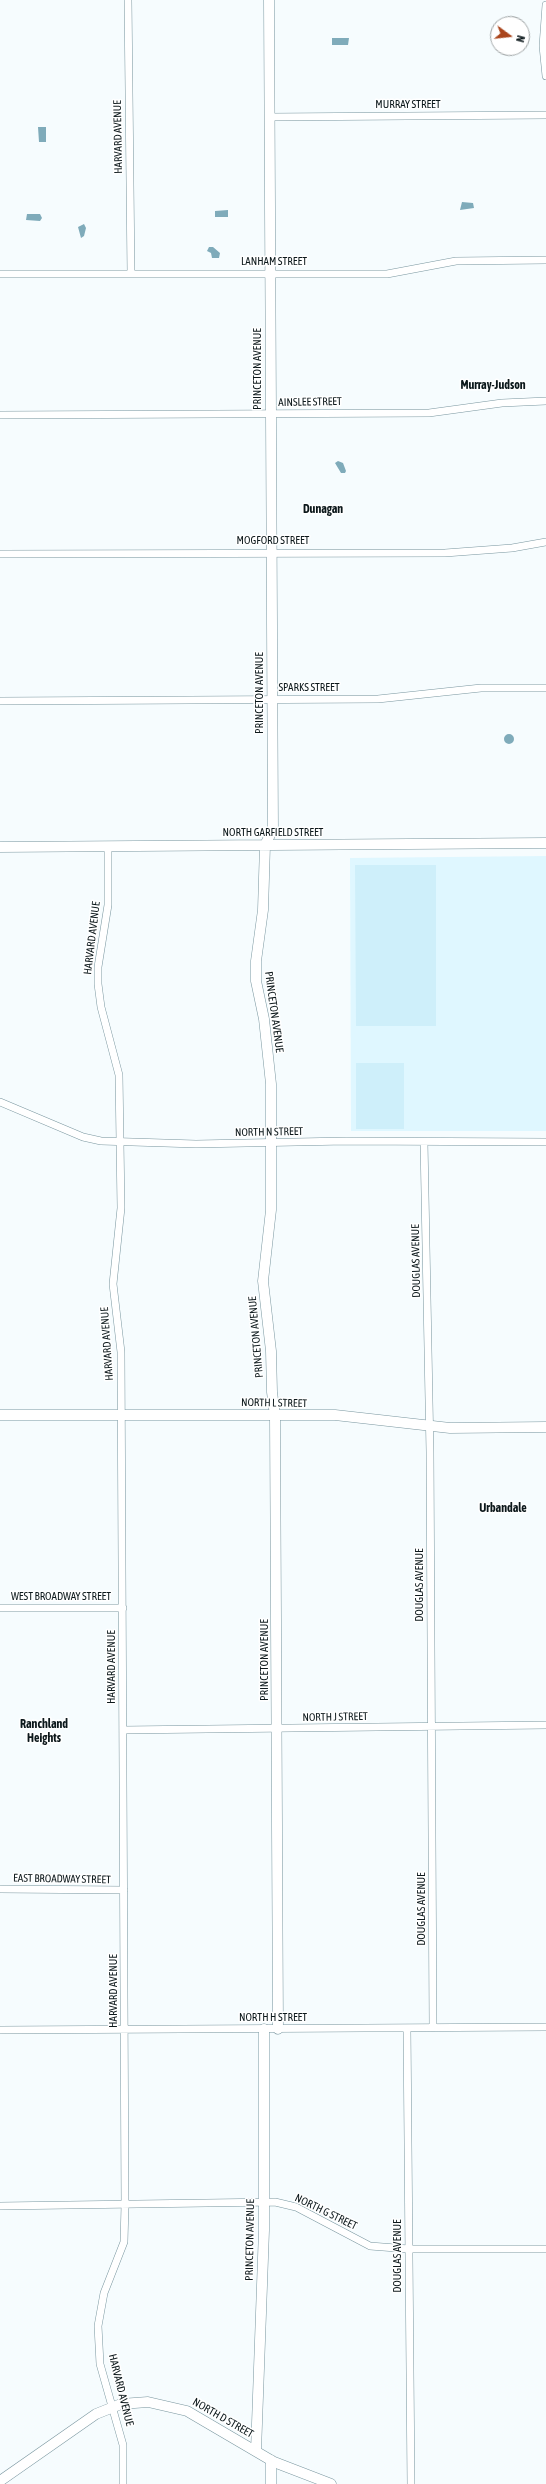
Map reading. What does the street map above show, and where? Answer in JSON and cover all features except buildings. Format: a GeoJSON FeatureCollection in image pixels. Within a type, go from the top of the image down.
{"type":"FeatureCollection","features":[{"type":"Feature","properties":{"kind":"street","name":"HARVARD AVENUE"},"geometry":{"type":"LineString","coordinates":[[128,0],[131,274]]}},
{"type":"Feature","properties":{"kind":"street","name":"PRINCETON AVENUE"},"geometry":{"type":"LineString","coordinates":[[268,0],[273,829],[265,845],[264,900],[256,966],[271,1084],[271,1210],[263,1280],[271,1351],[272,1392],[275,1416],[278,2029]]}},
{"type":"Feature","properties":{"kind":"street"},"geometry":{"type":"LineString","coordinates":[[546,5],[543,46],[546,76]]}},
{"type":"Feature","properties":{"kind":"street","name":"MURRAY STREET"},"geometry":{"type":"LineString","coordinates":[[269,117],[546,115]]}},
{"type":"Feature","properties":{"kind":"street","name":"LANHAM STREET"},"geometry":{"type":"LineString","coordinates":[[0,274],[270,272],[387,274],[456,260],[546,260]]}},
{"type":"Feature","properties":{"kind":"street","name":"AINSLEE STREET"},"geometry":{"type":"LineString","coordinates":[[0,415],[429,413],[502,403],[546,401]]}},
{"type":"Feature","properties":{"kind":"street","name":"MOGFORD STREET"},"geometry":{"type":"LineString","coordinates":[[0,554],[470,552],[546,542]]}},
{"type":"Feature","properties":{"kind":"street","name":"SPARKS STREET"},"geometry":{"type":"LineString","coordinates":[[0,701],[378,699],[481,688],[546,688]]}},
{"type":"Feature","properties":{"kind":"street","name":"NORTH GARFIELD STREET"},"geometry":{"type":"LineString","coordinates":[[0,847],[546,843]]}},
{"type":"Feature","properties":{"kind":"street","name":"HARVARD AVENUE"},"geometry":{"type":"LineString","coordinates":[[108,847],[108,905],[98,966],[98,984],[101,1007],[119,1075],[121,1142],[121,1208],[113,1284],[121,1352],[122,1415],[125,2205],[124,2242],[104,2293],[98,2326],[100,2364],[114,2406],[123,2445],[123,2484]]}},
{"type":"Feature","properties":{"kind":"street","name":"NORTH N STREET"},"geometry":{"type":"LineString","coordinates":[[0,1102],[83,1136],[101,1141],[271,1144],[546,1142]]}},
{"type":"Feature","properties":{"kind":"street","name":"DOUGLAS AVENUE"},"geometry":{"type":"LineString","coordinates":[[424,1142],[430,1427],[433,2028]]}},
{"type":"Feature","properties":{"kind":"street","name":"NORTH L STREET"},"geometry":{"type":"LineString","coordinates":[[0,1415],[335,1415],[430,1427],[546,1427]]}},
{"type":"Feature","properties":{"kind":"street","name":"WEST BROADWAY STREET"},"geometry":{"type":"LineString","coordinates":[[0,1608],[123,1608]]}},
{"type":"Feature","properties":{"kind":"street","name":"NORTH J STREET"},"geometry":{"type":"LineString","coordinates":[[123,1730],[546,1725]]}},
{"type":"Feature","properties":{"kind":"street","name":"EAST BROADWAY STREET"},"geometry":{"type":"LineString","coordinates":[[0,1889],[124,1890]]}},
{"type":"Feature","properties":{"kind":"street","name":"DOUGLAS AVENUE"},"geometry":{"type":"LineString","coordinates":[[407,2028],[410,2484]]}},
{"type":"Feature","properties":{"kind":"street","name":"NORTH H STREET"},"geometry":{"type":"LineString","coordinates":[[0,2030],[546,2028]]}},
{"type":"Feature","properties":{"kind":"street","name":"PRINCETON AVENUE"},"geometry":{"type":"LineString","coordinates":[[256,2451],[263,2204],[264,2029]]}},
{"type":"Feature","properties":{"kind":"street","name":"NORTH G STREET"},"geometry":{"type":"LineString","coordinates":[[0,2206],[263,2204],[275,2202],[296,2207],[370,2246],[409,2249],[546,2249]]}},
{"type":"Feature","properties":{"kind":"street","name":"NORTH D STREET"},"geometry":{"type":"LineString","coordinates":[[0,2481],[96,2414],[114,2406],[128,2403],[148,2402],[182,2409],[271,2460],[331,2484]]}},
{"type":"Feature","properties":{"kind":"street"},"geometry":{"type":"LineString","coordinates":[[271,2460],[271,2484]]}},
{"type":"Feature","properties":{"kind":"shaded area"},"geometry":{"type":"Polygon","coordinates":[[[332,38],[349,38],[348,45],[332,45],[332,38]]]}},
{"type":"Feature","properties":{"kind":"shaded area"},"geometry":{"type":"Polygon","coordinates":[[[38,127],[46,127],[46,142],[39,142],[38,127]]]}},
{"type":"Feature","properties":{"kind":"shaded area"},"geometry":{"type":"Polygon","coordinates":[[[462,202],[473,203],[474,208],[460,210],[462,202]]]}},
{"type":"Feature","properties":{"kind":"shaded area"},"geometry":{"type":"Polygon","coordinates":[[[228,210],[228,217],[215,217],[215,211],[228,210]]]}},
{"type":"Feature","properties":{"kind":"shaded area"},"geometry":{"type":"Polygon","coordinates":[[[27,214],[40,214],[42,218],[40,221],[26,220],[27,214]]]}},
{"type":"Feature","properties":{"kind":"shaded area"},"geometry":{"type":"Polygon","coordinates":[[[84,224],[86,228],[84,236],[81,238],[78,227],[84,224]]]}},
{"type":"Feature","properties":{"kind":"shaded area"},"geometry":{"type":"Polygon","coordinates":[[[209,247],[213,247],[220,253],[219,258],[212,258],[211,253],[207,251],[209,247]]]}},
{"type":"Feature","properties":{"kind":"shaded area"},"geometry":{"type":"Polygon","coordinates":[[[338,461],[343,463],[346,471],[345,473],[341,473],[335,463],[338,461]]]}},
{"type":"Feature","properties":{"kind":"shaded area"},"geometry":{"type":"Polygon","coordinates":[[[507,734],[511,734],[514,739],[511,744],[507,744],[504,741],[504,737],[507,734]]]}},
{"type":"Feature","properties":{"kind":"shaded area"},"geometry":{"type":"Polygon","coordinates":[[[546,856],[546,1131],[351,1131],[350,858],[546,856]]]}},
{"type":"Feature","properties":{"kind":"shaded area"},"geometry":{"type":"Polygon","coordinates":[[[355,865],[436,865],[436,1026],[356,1026],[355,865]]]}},
{"type":"Feature","properties":{"kind":"shaded area"},"geometry":{"type":"Polygon","coordinates":[[[356,1063],[404,1063],[404,1129],[356,1129],[356,1063]]]}},
{"type":"Feature","properties":{"kind":"district","name":"Murray-Judson"},"geometry":{"type":"Point","coordinates":[493,385]}},
{"type":"Feature","properties":{"kind":"district","name":"Dunagan"},"geometry":{"type":"Point","coordinates":[323,509]}},
{"type":"Feature","properties":{"kind":"district","name":"Urbandale"},"geometry":{"type":"Point","coordinates":[503,1508]}},
{"type":"Feature","properties":{"kind":"district","name":"Ranchland Heights"},"geometry":{"type":"Point","coordinates":[44,1731]}}]}
